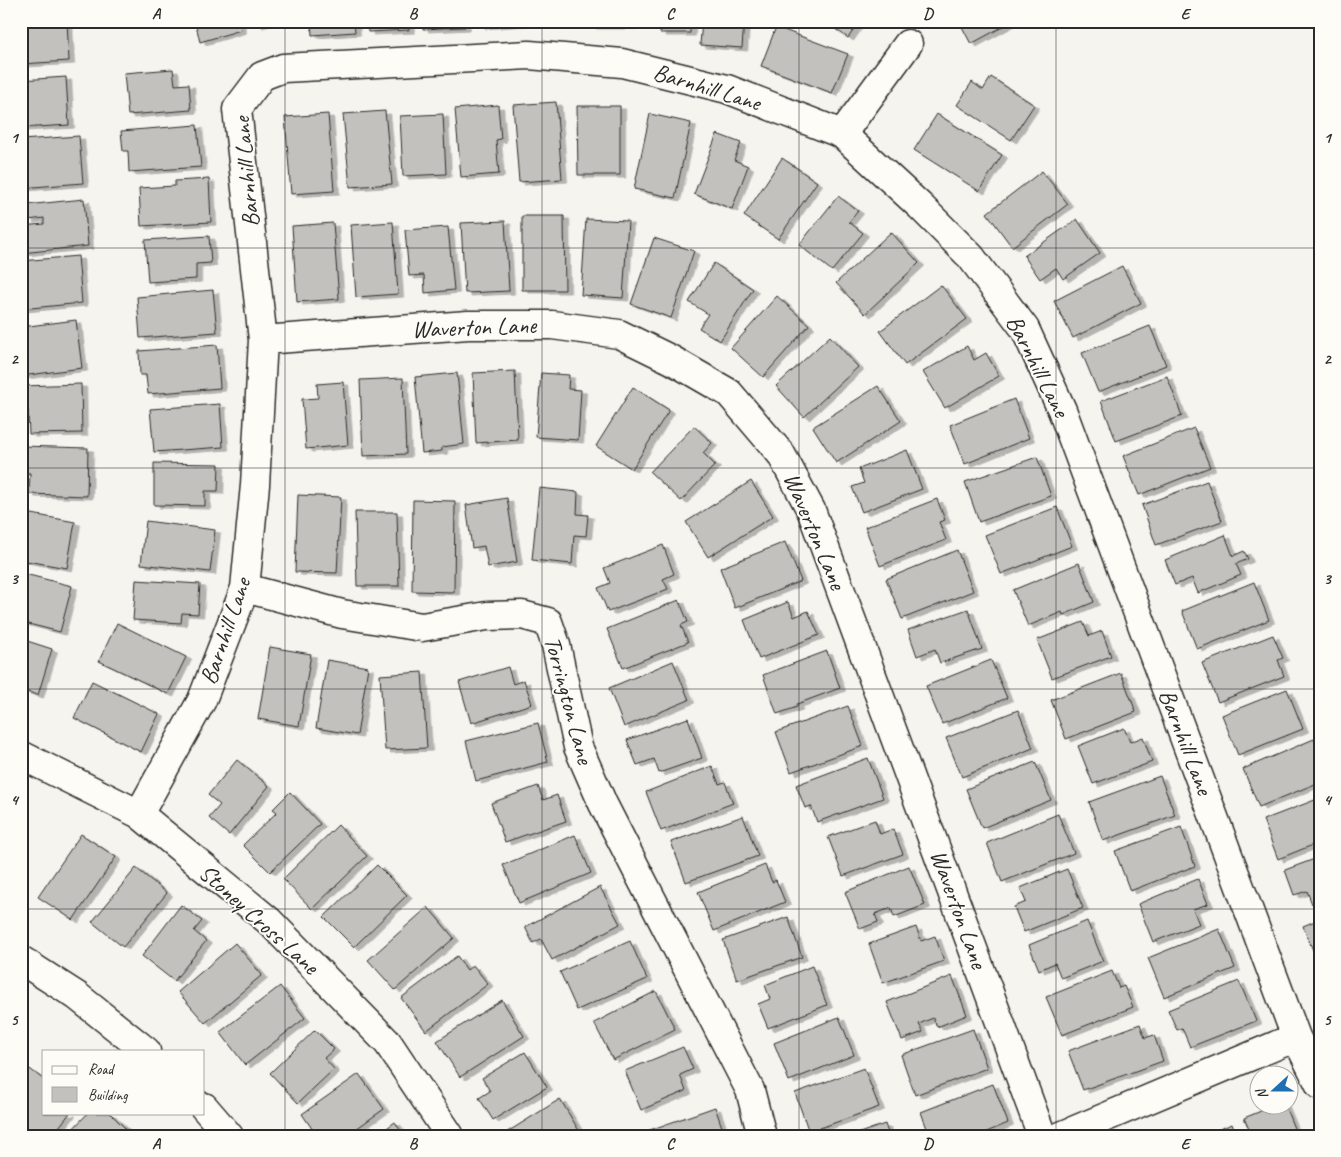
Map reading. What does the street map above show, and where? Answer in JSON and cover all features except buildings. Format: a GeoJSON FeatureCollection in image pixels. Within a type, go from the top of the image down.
{"type":"FeatureCollection","features":[{"type":"Feature","properties":{"kind":"street"},"geometry":{"type":"LineString","coordinates":[[842,134],[908,44]]}},
{"type":"Feature","properties":{"kind":"street","name":"Barnhill Lane"},"geometry":{"type":"LineString","coordinates":[[138,814],[202,700],[245,588],[255,485],[263,340],[238,109],[262,76],[283,68],[529,55],[622,63],[727,89],[842,134],[920,206],[971,257],[1024,329],[1062,410],[1296,1037],[1320,1085]]}},
{"type":"Feature","properties":{"kind":"street","name":"Waverton Lane"},"geometry":{"type":"LineString","coordinates":[[263,340],[468,325],[552,325],[619,334],[672,360],[729,393],[781,454],[811,510],[1042,1136]]}},
{"type":"Feature","properties":{"kind":"street","name":"Torrington Lane"},"geometry":{"type":"LineString","coordinates":[[245,588],[342,614],[422,627],[487,616],[522,615],[548,622],[556,645],[578,747],[603,804],[750,1090],[762,1136]]}},
{"type":"Feature","properties":{"kind":"street","name":"Stoney Cross Lane"},"geometry":{"type":"LineString","coordinates":[[23,760],[138,814],[269,921],[388,1043],[450,1136]]}},
{"type":"Feature","properties":{"kind":"street"},"geometry":{"type":"LineString","coordinates":[[21,960],[78,996],[145,1050]]}},
{"type":"Feature","properties":{"kind":"street"},"geometry":{"type":"LineString","coordinates":[[1061,1136],[1296,1037]]}},
{"type":"Feature","properties":{"kind":"street"},"geometry":{"type":"LineString","coordinates":[[205,1108],[229,1136]]}}]}
